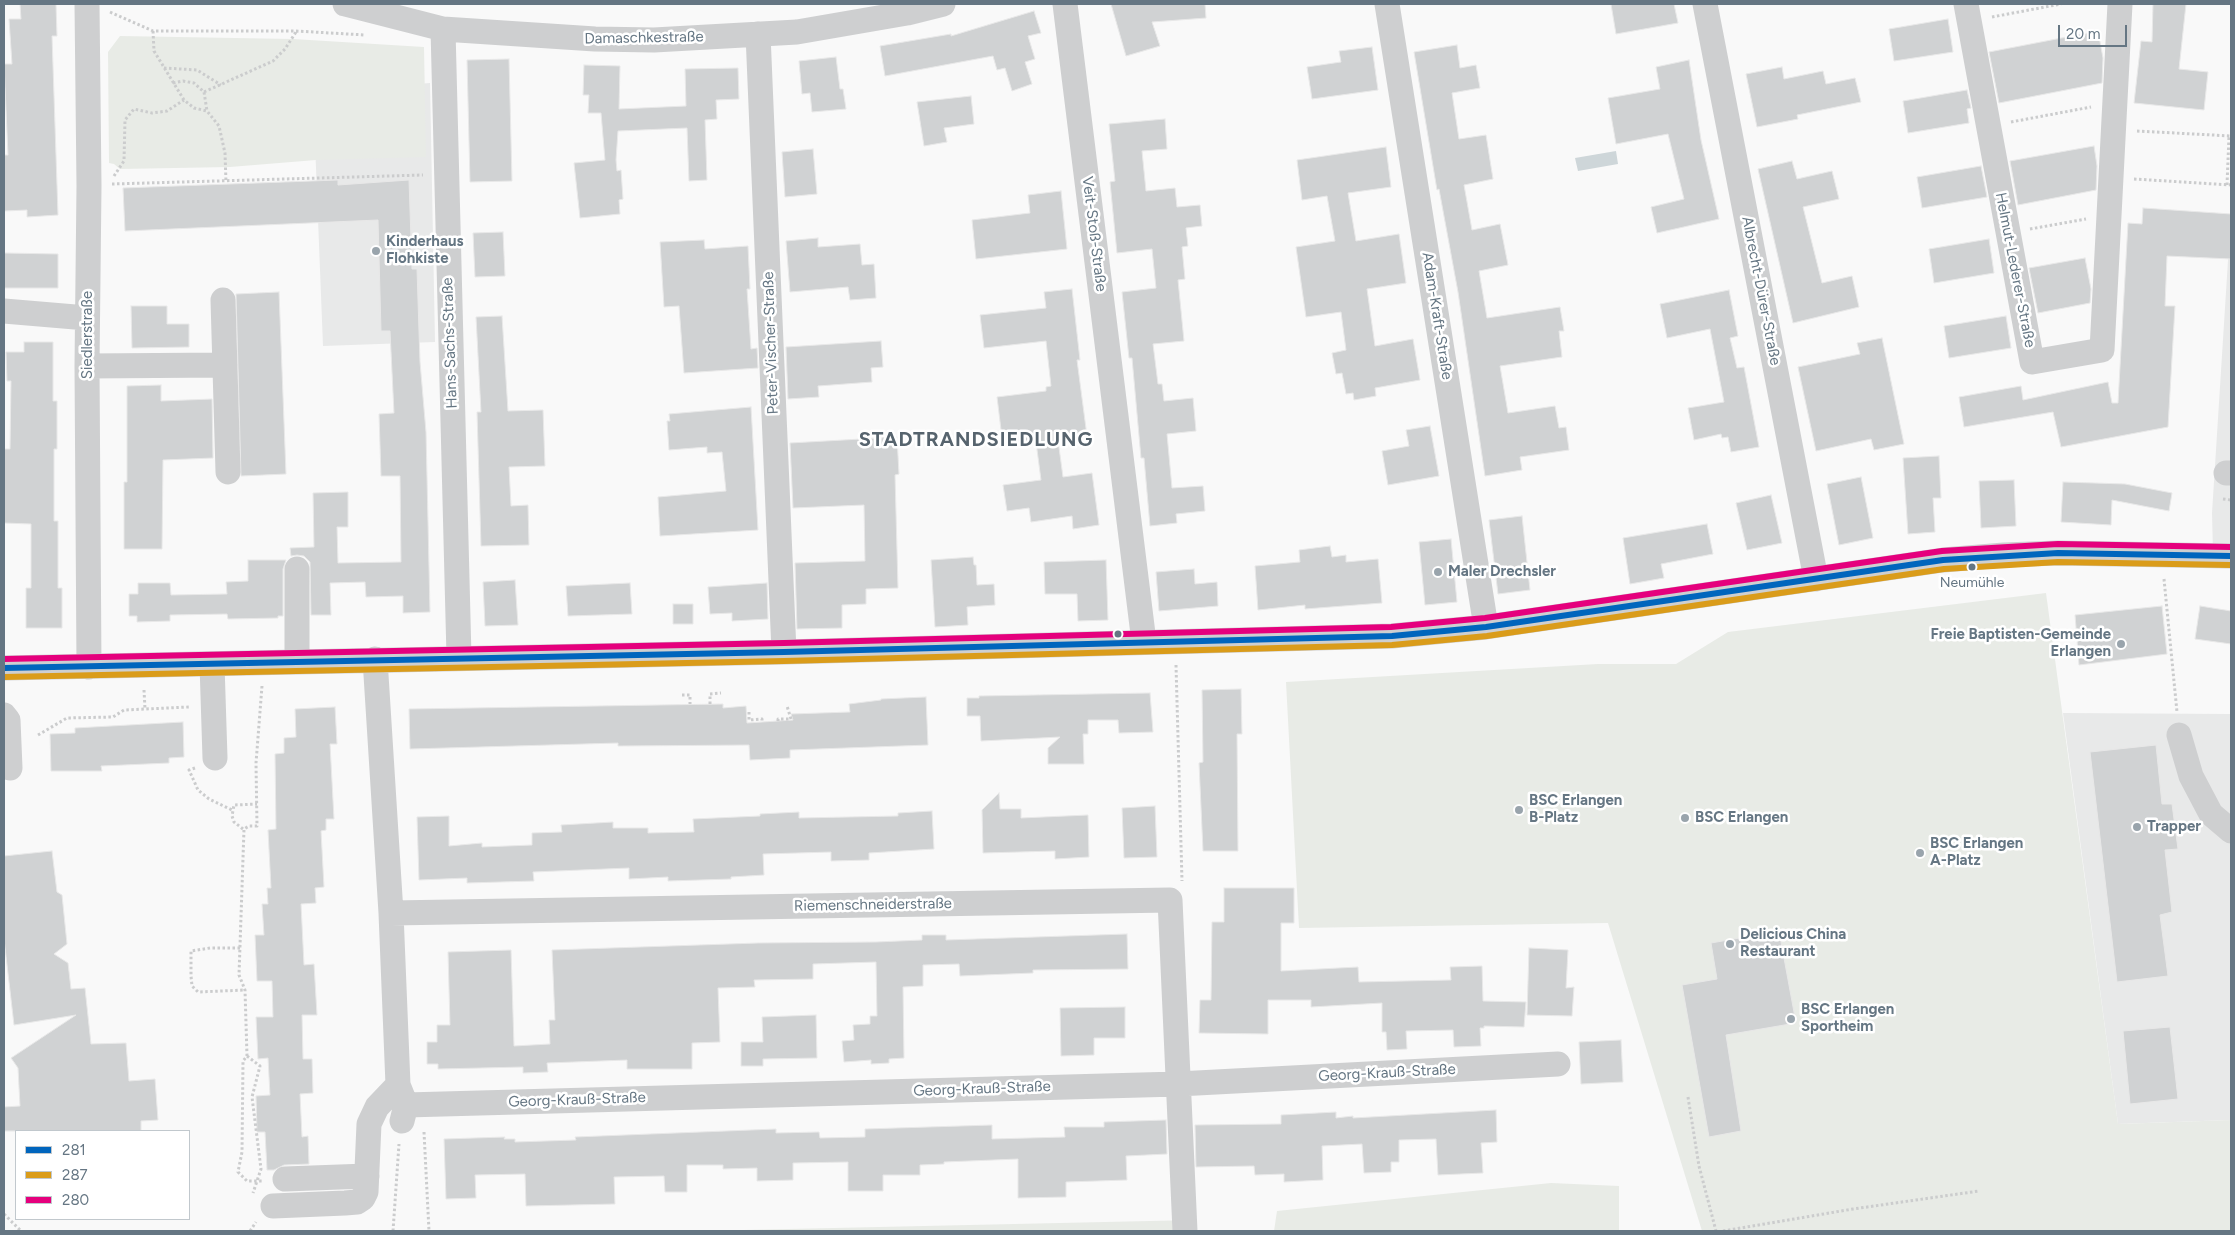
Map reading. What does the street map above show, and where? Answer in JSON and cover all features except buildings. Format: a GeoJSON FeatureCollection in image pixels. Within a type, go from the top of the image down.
{"type":"FeatureCollection","features":[{"type":"Feature","properties":{"kind":"street","name":"Damaschkestraße"},"geometry":{"type":"LineString","coordinates":[[345,4],[443,29],[595,39],[654,40],[758,34],[840,26],[943,4]]}},
{"type":"Feature","properties":{"kind":"street","name":"Veit-Stoß-Straße"},"geometry":{"type":"LineString","coordinates":[[1065,4],[1144,642]]}},
{"type":"Feature","properties":{"kind":"street","name":"Adam-Kraft-Straße"},"geometry":{"type":"LineString","coordinates":[[1387,4],[1486,628]]}},
{"type":"Feature","properties":{"kind":"street","name":"Albrecht-Dürer-Straße"},"geometry":{"type":"LineString","coordinates":[[1706,4],[1816,579]]}},
{"type":"Feature","properties":{"kind":"street","name":"Helmut-Lederer-Straße"},"geometry":{"type":"LineString","coordinates":[[1968,13],[2032,362],[2102,350],[2120,4]]}},
{"type":"Feature","properties":{"kind":"street","name":"Siedlerstraße"},"geometry":{"type":"LineString","coordinates":[[89,667],[87,318],[100,185],[98,8]]}},
{"type":"Feature","properties":{"kind":"street","name":"Hans-Sachs-Straße"},"geometry":{"type":"LineString","coordinates":[[443,29],[459,657]]}},
{"type":"Feature","properties":{"kind":"street","name":"Peter-Vischer-Straße"},"geometry":{"type":"LineString","coordinates":[[758,34],[784,652]]}},
{"type":"Feature","properties":{"kind":"street"},"geometry":{"type":"LineString","coordinates":[[223,300],[228,472]]}},
{"type":"Feature","properties":{"kind":"street"},"geometry":{"type":"LineString","coordinates":[[4,311],[87,318]]}},
{"type":"Feature","properties":{"kind":"street"},"geometry":{"type":"LineString","coordinates":[[87,366],[225,365]]}},
{"type":"Feature","properties":{"kind":"street"},"geometry":{"type":"LineString","coordinates":[[4,668],[459,657],[784,652],[1392,636],[1486,628],[1816,579],[1896,565],[2004,555],[2058,553],[2231,556]]}},
{"type":"Feature","properties":{"kind":"street"},"geometry":{"type":"LineString","coordinates":[[297,569],[297,662]]}},
{"type":"Feature","properties":{"kind":"street"},"geometry":{"type":"LineString","coordinates":[[273,1206],[357,1202],[363,1198],[366,1192],[368,1131],[371,1117],[377,1107],[402,1104],[375,659]]}},
{"type":"Feature","properties":{"kind":"street"},"geometry":{"type":"LineString","coordinates":[[212,664],[214,758]]}},
{"type":"Feature","properties":{"kind":"street"},"geometry":{"type":"LineString","coordinates":[[4,715],[8,720],[10,768]]}},
{"type":"Feature","properties":{"kind":"street"},"geometry":{"type":"LineString","coordinates":[[2179,735],[2191,776],[2211,814],[2231,831]]}},
{"type":"Feature","properties":{"kind":"street","name":"Riemenschneiderstraße"},"geometry":{"type":"LineString","coordinates":[[391,914],[1170,900],[1178,1084]]}},
{"type":"Feature","properties":{"kind":"street","name":"Georg-Krauß-Straße"},"geometry":{"type":"LineString","coordinates":[[402,1104],[1178,1084],[1558,1064]]}},
{"type":"Feature","properties":{"kind":"street"},"geometry":{"type":"LineString","coordinates":[[1178,1084],[1185,1231]]}},
{"type":"Feature","properties":{"kind":"street"},"geometry":{"type":"LineString","coordinates":[[285,1179],[366,1176]]}},
{"type":"Feature","properties":{"kind":"path"},"geometry":{"type":"LineString","coordinates":[[1968,13],[2061,4]]}},
{"type":"Feature","properties":{"kind":"path"},"geometry":{"type":"LineString","coordinates":[[98,8],[153,31],[296,31],[380,36],[396,17]]}},
{"type":"Feature","properties":{"kind":"path"},"geometry":{"type":"LineString","coordinates":[[153,31],[154,51],[184,100],[194,108],[207,111]]}},
{"type":"Feature","properties":{"kind":"path"},"geometry":{"type":"LineString","coordinates":[[204,92],[273,61],[285,49],[296,31]]}},
{"type":"Feature","properties":{"kind":"path"},"geometry":{"type":"LineString","coordinates":[[164,68],[197,70],[221,85]]}},
{"type":"Feature","properties":{"kind":"path"},"geometry":{"type":"LineString","coordinates":[[173,83],[183,81],[194,83],[204,92],[207,111],[219,126],[225,153],[226,182]]}},
{"type":"Feature","properties":{"kind":"path"},"geometry":{"type":"LineString","coordinates":[[100,185],[111,179],[124,161],[125,120],[134,109],[152,113],[167,111],[184,100]]}},
{"type":"Feature","properties":{"kind":"path"},"geometry":{"type":"LineString","coordinates":[[1989,126],[2116,103]]}},
{"type":"Feature","properties":{"kind":"path"},"geometry":{"type":"LineString","coordinates":[[2111,178],[2229,185],[2230,136],[2114,129]]}},
{"type":"Feature","properties":{"kind":"path"},"geometry":{"type":"LineString","coordinates":[[100,185],[446,174]]}},
{"type":"Feature","properties":{"kind":"path"},"geometry":{"type":"LineString","coordinates":[[2008,233],[2109,214]]}},
{"type":"Feature","properties":{"kind":"path"},"geometry":{"type":"LineString","coordinates":[[2223,499],[2231,500]]}},
{"type":"Feature","properties":{"kind":"path"},"geometry":{"type":"LineString","coordinates":[[2162,554],[2179,735]]}},
{"type":"Feature","properties":{"kind":"path"},"geometry":{"type":"LineString","coordinates":[[1176,667],[1182,873]]}},
{"type":"Feature","properties":{"kind":"path"},"geometry":{"type":"LineString","coordinates":[[244,829],[249,826],[257,826],[256,763],[262,686]]}},
{"type":"Feature","properties":{"kind":"path"},"geometry":{"type":"LineString","coordinates":[[144,690],[145,709]]}},
{"type":"Feature","properties":{"kind":"path"},"geometry":{"type":"LineString","coordinates":[[710,704],[710,694],[721,693]]}},
{"type":"Feature","properties":{"kind":"path"},"geometry":{"type":"LineString","coordinates":[[682,695],[690,694],[690,704]]}},
{"type":"Feature","properties":{"kind":"path"},"geometry":{"type":"LineString","coordinates":[[778,721],[778,718],[791,719],[787,706]]}},
{"type":"Feature","properties":{"kind":"path"},"geometry":{"type":"LineString","coordinates":[[38,735],[67,718],[113,717],[124,710],[192,707]]}},
{"type":"Feature","properties":{"kind":"path"},"geometry":{"type":"LineString","coordinates":[[749,712],[749,720],[762,719],[762,722]]}},
{"type":"Feature","properties":{"kind":"path"},"geometry":{"type":"LineString","coordinates":[[244,829],[234,822],[232,816],[234,805],[257,804]]}},
{"type":"Feature","properties":{"kind":"path"},"geometry":{"type":"LineString","coordinates":[[244,829],[239,975],[245,990],[247,1056],[243,1061],[242,1152],[238,1172],[247,1181],[270,1181],[273,1206]]}},
{"type":"Feature","properties":{"kind":"path"},"geometry":{"type":"LineString","coordinates":[[240,948],[210,948],[191,951],[192,986],[198,992],[245,990]]}},
{"type":"Feature","properties":{"kind":"path"},"geometry":{"type":"LineString","coordinates":[[247,1056],[260,1066],[252,1097],[260,1169]]}},
{"type":"Feature","properties":{"kind":"path"},"geometry":{"type":"LineString","coordinates":[[1688,1097],[1698,1166],[1716,1231]]}},
{"type":"Feature","properties":{"kind":"path"},"geometry":{"type":"LineString","coordinates":[[393,1231],[402,1104]]}},
{"type":"Feature","properties":{"kind":"path"},"geometry":{"type":"LineString","coordinates":[[402,1104],[424,1121],[429,1231]]}},
{"type":"Feature","properties":{"kind":"path"},"geometry":{"type":"LineString","coordinates":[[1723,1231],[1853,1209],[1980,1191]]}},
{"type":"Feature","properties":{"kind":"path"},"geometry":{"type":"LineString","coordinates":[[4,1214],[21,1231]]}},
{"type":"Feature","properties":{"kind":"path"},"geometry":{"type":"LineString","coordinates":[[256,1224],[260,1231]]}},
{"type":"Feature","properties":{"kind":"shaded area"},"geometry":{"type":"Polygon","coordinates":[[[120,36],[293,39],[424,47],[426,157],[316,160],[230,167],[120,169],[114,164],[109,163],[108,52],[120,36]]]}},
{"type":"Feature","properties":{"kind":"shaded area","name":"Kinderhaus Flohkiste"},"geometry":{"type":"Polygon","coordinates":[[[430,83],[435,342],[323,346],[313,92],[430,83]]]}},
{"type":"Feature","properties":{"kind":"shaded area"},"geometry":{"type":"Polygon","coordinates":[[[1616,151],[1618,164],[1578,171],[1575,158],[1616,151]]]}},
{"type":"Feature","properties":{"kind":"shaded area"},"geometry":{"type":"Polygon","coordinates":[[[2231,213],[2231,556],[2213,553],[2212,513],[2231,213]]]}},
{"type":"Feature","properties":{"kind":"shaded area","name":"BSC Erlangen"},"geometry":{"type":"Polygon","coordinates":[[[2046,593],[2118,1124],[2231,1120],[2231,1231],[1702,1231],[1608,923],[1299,928],[1286,682],[1598,664],[1676,664],[1728,632],[2046,593]]]}},
{"type":"Feature","properties":{"kind":"shaded area"},"geometry":{"type":"Polygon","coordinates":[[[2063,713],[2231,714],[2231,1120],[2118,1124],[2063,713]]]}},
{"type":"Feature","properties":{"kind":"shaded area"},"geometry":{"type":"Polygon","coordinates":[[[1551,1183],[1619,1186],[1619,1231],[1274,1231],[1277,1211],[1551,1183]]]}},
{"type":"Feature","properties":{"kind":"shaded area"},"geometry":{"type":"Polygon","coordinates":[[[1195,1220],[1196,1231],[698,1231],[1195,1220]]]}},
{"type":"Feature","properties":{"kind":"transit line","name":"280"},"geometry":{"type":"LineString","coordinates":[[4,659],[784,643],[1391,627],[1485,618],[1942,551],[2058,544],[2231,547]]}},
{"type":"Feature","properties":{"kind":"transit line","name":"281"},"geometry":{"type":"LineString","coordinates":[[4,668],[784,652],[1392,636],[1486,627],[1943,560],[2058,553],[2231,556]]}},
{"type":"Feature","properties":{"kind":"transit line","name":"287"},"geometry":{"type":"LineString","coordinates":[[4,677],[784,661],[1392,645],[1487,636],[1944,569],[2058,562],[2231,565]]}},
{"type":"Feature","properties":{"kind":"place","name":"Kinderhaus Flohkiste"},"geometry":{"type":"Point","coordinates":[376,251]}},
{"type":"Feature","properties":{"kind":"place","name":"Neumühle"},"geometry":{"type":"Point","coordinates":[1972,567]}},
{"type":"Feature","properties":{"kind":"place","name":"Maler Drechsler"},"geometry":{"type":"Point","coordinates":[1438,572]}},
{"type":"Feature","properties":{"kind":"place","name":"Freie Baptisten-Gemeinde Erlangen"},"geometry":{"type":"Point","coordinates":[2121,644]}},
{"type":"Feature","properties":{"kind":"place","name":"BSC Erlangen B-Platz"},"geometry":{"type":"Point","coordinates":[1519,810]}},
{"type":"Feature","properties":{"kind":"place","name":"BSC Erlangen"},"geometry":{"type":"Point","coordinates":[1685,818]}},
{"type":"Feature","properties":{"kind":"place","name":"Trapper"},"geometry":{"type":"Point","coordinates":[2137,827]}},
{"type":"Feature","properties":{"kind":"place","name":"BSC Erlangen A-Platz"},"geometry":{"type":"Point","coordinates":[1920,853]}},
{"type":"Feature","properties":{"kind":"place","name":"Delicious China Restaurant"},"geometry":{"type":"Point","coordinates":[1730,944]}},
{"type":"Feature","properties":{"kind":"place","name":"BSC Erlangen Sportheim"},"geometry":{"type":"Point","coordinates":[1791,1019]}},
{"type":"Feature","properties":{"kind":"district","name":"STADTRANDSIEDLUNG"},"geometry":{"type":"Point","coordinates":[976,440]}}]}
